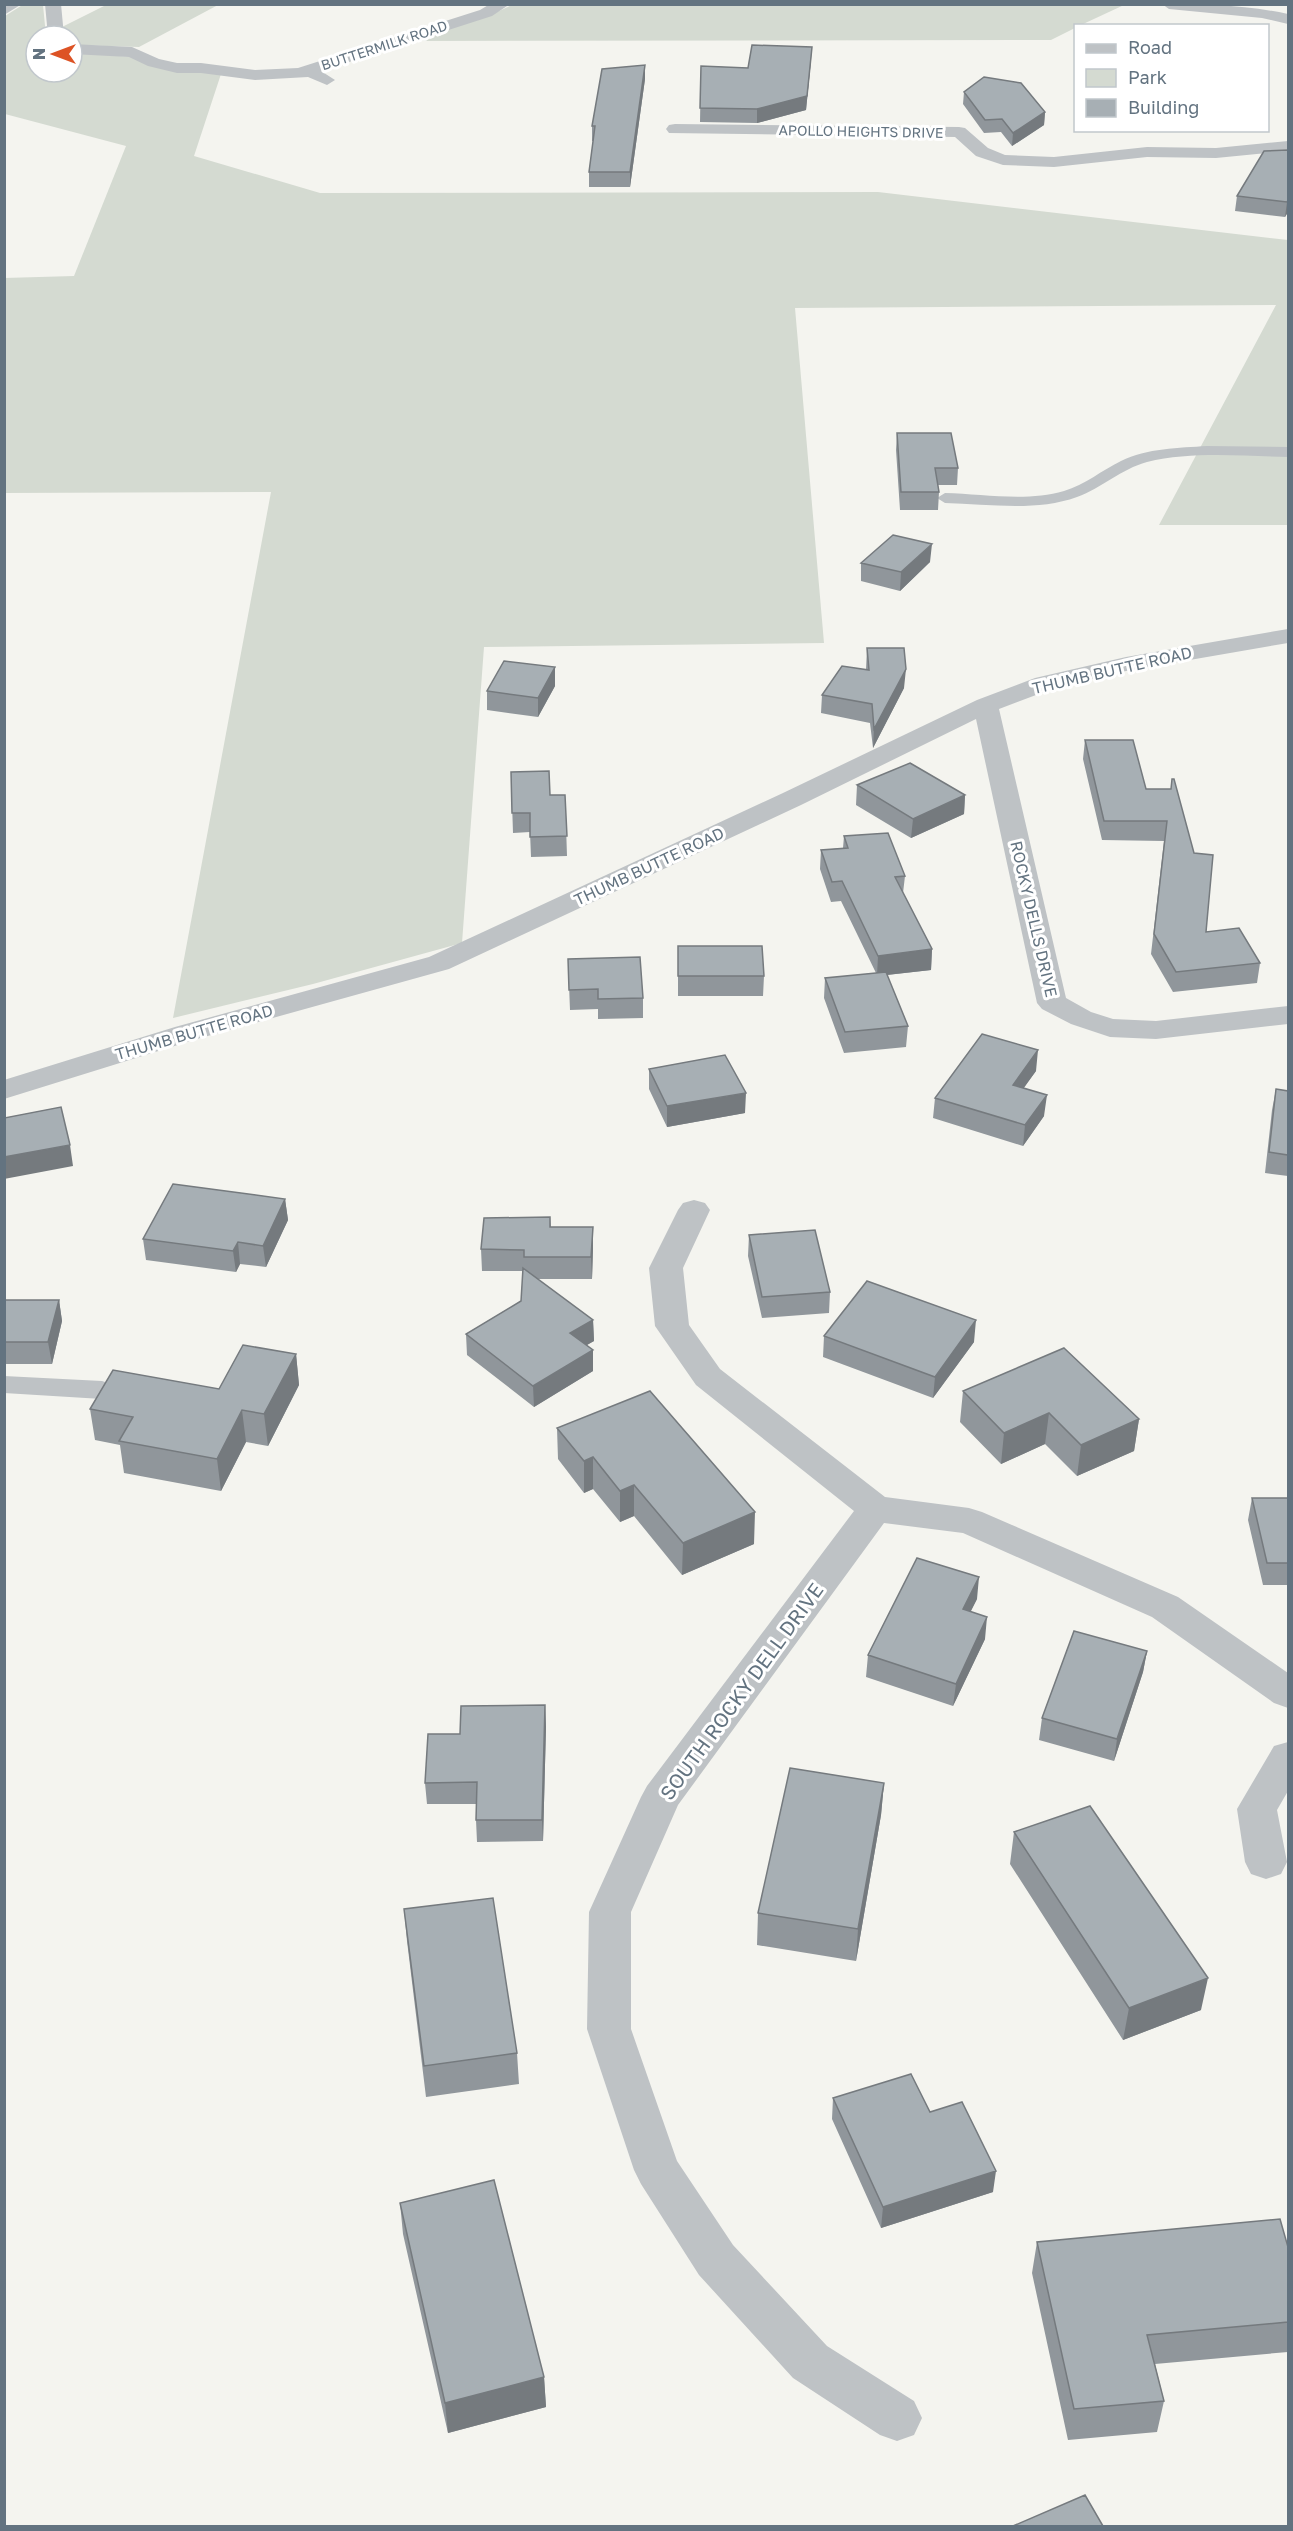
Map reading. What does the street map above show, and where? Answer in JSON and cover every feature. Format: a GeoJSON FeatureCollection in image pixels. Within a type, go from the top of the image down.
{"type":"FeatureCollection","features":[{"type":"Feature","properties":{"kind":"street"},"geometry":{"type":"LineString","coordinates":[[4,10],[15,4]]}},
{"type":"Feature","properties":{"kind":"street"},"geometry":{"type":"LineString","coordinates":[[53,4],[55,24]]}},
{"type":"Feature","properties":{"kind":"street","name":"BUTTERMILK ROAD"},"geometry":{"type":"LineString","coordinates":[[298,73],[486,13],[502,4]]}},
{"type":"Feature","properties":{"kind":"street"},"geometry":{"type":"LineString","coordinates":[[1169,4],[1262,13],[1288,19]]}},
{"type":"Feature","properties":{"kind":"street"},"geometry":{"type":"LineString","coordinates":[[84,50],[132,52],[154,63],[177,68],[201,68],[255,75],[311,72],[327,80]]}},
{"type":"Feature","properties":{"kind":"street","name":"APOLLO HEIGHTS DRIVE"},"geometry":{"type":"LineString","coordinates":[[675,129],[959,132],[982,152],[1003,160],[1054,162],[1148,152],[1215,153],[1288,146]]}},
{"type":"Feature","properties":{"kind":"street","name":"THUMB BUTTE ROAD"},"geometry":{"type":"LineString","coordinates":[[4,1090],[186,1033],[439,963],[792,799],[986,705],[1044,683],[1126,664],[1288,636]]}},
{"type":"Feature","properties":{"kind":"street","name":"ROCKY DELLS DRIVE"},"geometry":{"type":"LineString","coordinates":[[986,705],[1052,1003],[1110,1029],[1156,1030],[1288,1015]]}},
{"type":"Feature","properties":{"kind":"street"},"geometry":{"type":"LineString","coordinates":[[694,1210],[666,1268],[672,1326],[708,1377],[875,1509],[969,1521],[1165,1606],[1288,1693]]}},
{"type":"Feature","properties":{"kind":"street","name":"SOUTH ROCKY DELL DRIVE"},"geometry":{"type":"LineString","coordinates":[[875,1509],[661,1797],[610,1912],[609,2029],[657,2170],[716,2260],[810,2362],[897,2418]]}},
{"type":"Feature","properties":{"kind":"street"},"geometry":{"type":"LineString","coordinates":[[1266,1862],[1257,1809],[1288,1757]]}},
{"type":"Feature","properties":{"kind":"lane"},"geometry":{"type":"LineString","coordinates":[[945,498],[1046,499],[1069,495],[1130,463],[1160,455],[1245,451],[1288,452]]}},
{"type":"Feature","properties":{"kind":"lane"},"geometry":{"type":"LineString","coordinates":[[4,1384],[102,1390]]}},
{"type":"Feature","properties":{"kind":"green space"},"geometry":{"type":"Polygon","coordinates":[[[24,4],[43,5],[45,24],[24,24],[24,84],[84,84],[84,53],[131,57],[221,74],[194,156],[320,193],[878,192],[1288,240],[1288,525],[1159,525],[1276,305],[795,308],[824,643],[484,647],[462,943],[313,984],[173,1018],[271,492],[5,493],[4,278],[74,276],[126,146],[5,114],[5,16],[24,4]]]}},
{"type":"Feature","properties":{"kind":"green space"},"geometry":{"type":"Polygon","coordinates":[[[106,5],[218,5],[139,47],[84,45],[84,24],[68,24],[106,5]]]}},
{"type":"Feature","properties":{"kind":"green space"},"geometry":{"type":"Polygon","coordinates":[[[512,5],[1124,5],[1083,24],[1074,24],[1074,28],[1051,40],[412,41],[488,16],[512,5]]]}},
{"type":"Feature","properties":{"kind":"building"},"geometry":{"type":"Polygon","coordinates":[[[752,45],[812,47],[807,96],[757,109],[700,108],[701,66],[748,68],[752,45]]]}},
{"type":"Feature","properties":{"kind":"building"},"geometry":{"type":"Polygon","coordinates":[[[645,65],[630,172],[589,172],[595,126],[592,126],[602,69],[645,65]]]}},
{"type":"Feature","properties":{"kind":"building"},"geometry":{"type":"Polygon","coordinates":[[[984,77],[1021,83],[1045,112],[1013,133],[1002,119],[985,120],[964,92],[984,77]]]}},
{"type":"Feature","properties":{"kind":"building"},"geometry":{"type":"Polygon","coordinates":[[[1288,150],[1287,202],[1237,196],[1264,151],[1288,150]]]}},
{"type":"Feature","properties":{"kind":"building"},"geometry":{"type":"Polygon","coordinates":[[[897,433],[951,433],[958,468],[935,468],[939,492],[901,492],[897,433]]]}},
{"type":"Feature","properties":{"kind":"building"},"geometry":{"type":"Polygon","coordinates":[[[893,535],[932,544],[901,572],[861,563],[893,535]]]}},
{"type":"Feature","properties":{"kind":"building"},"geometry":{"type":"Polygon","coordinates":[[[867,648],[904,648],[906,669],[874,729],[872,704],[822,695],[842,666],[869,670],[867,648]]]}},
{"type":"Feature","properties":{"kind":"building"},"geometry":{"type":"Polygon","coordinates":[[[504,661],[555,667],[538,698],[487,691],[504,661]]]}},
{"type":"Feature","properties":{"kind":"building"},"geometry":{"type":"Polygon","coordinates":[[[1085,740],[1133,740],[1146,789],[1171,789],[1172,779],[1174,779],[1194,853],[1213,855],[1206,932],[1239,928],[1260,963],[1176,972],[1154,934],[1167,821],[1104,821],[1085,740]]]}},
{"type":"Feature","properties":{"kind":"building"},"geometry":{"type":"Polygon","coordinates":[[[910,763],[965,795],[913,819],[857,785],[910,763]]]}},
{"type":"Feature","properties":{"kind":"building"},"geometry":{"type":"Polygon","coordinates":[[[549,771],[550,795],[565,795],[567,836],[530,837],[530,813],[512,813],[511,772],[549,771]]]}},
{"type":"Feature","properties":{"kind":"building"},"geometry":{"type":"Polygon","coordinates":[[[888,833],[905,876],[895,877],[932,949],[878,956],[842,881],[832,882],[821,850],[848,848],[844,836],[888,833]]]}},
{"type":"Feature","properties":{"kind":"building"},"geometry":{"type":"Polygon","coordinates":[[[678,946],[762,946],[764,976],[678,976],[678,946]]]}},
{"type":"Feature","properties":{"kind":"building"},"geometry":{"type":"Polygon","coordinates":[[[640,957],[643,998],[598,999],[598,989],[569,990],[568,959],[640,957]]]}},
{"type":"Feature","properties":{"kind":"building"},"geometry":{"type":"Polygon","coordinates":[[[886,972],[908,1026],[845,1032],[825,978],[886,972]]]}},
{"type":"Feature","properties":{"kind":"building"},"geometry":{"type":"Polygon","coordinates":[[[982,1034],[1038,1050],[1013,1085],[1047,1095],[1025,1125],[935,1098],[982,1034]]]}},
{"type":"Feature","properties":{"kind":"building"},"geometry":{"type":"Polygon","coordinates":[[[725,1055],[746,1093],[667,1106],[649,1069],[725,1055]]]}},
{"type":"Feature","properties":{"kind":"building"},"geometry":{"type":"Polygon","coordinates":[[[1276,1089],[1288,1091],[1288,1155],[1269,1152],[1276,1089]]]}},
{"type":"Feature","properties":{"kind":"building"},"geometry":{"type":"Polygon","coordinates":[[[61,1107],[70,1145],[4,1157],[4,1118],[61,1107]]]}},
{"type":"Feature","properties":{"kind":"building"},"geometry":{"type":"Polygon","coordinates":[[[173,1184],[285,1199],[263,1246],[238,1242],[233,1251],[143,1239],[173,1184]]]}},
{"type":"Feature","properties":{"kind":"building"},"geometry":{"type":"Polygon","coordinates":[[[550,1217],[550,1227],[593,1227],[591,1257],[524,1257],[524,1250],[481,1249],[484,1218],[550,1217]]]}},
{"type":"Feature","properties":{"kind":"building"},"geometry":{"type":"Polygon","coordinates":[[[815,1230],[830,1292],[762,1297],[749,1235],[815,1230]]]}},
{"type":"Feature","properties":{"kind":"building"},"geometry":{"type":"Polygon","coordinates":[[[523,1268],[593,1320],[570,1333],[593,1350],[533,1386],[466,1334],[521,1301],[523,1268]]]}},
{"type":"Feature","properties":{"kind":"building"},"geometry":{"type":"Polygon","coordinates":[[[867,1281],[976,1320],[935,1377],[824,1336],[867,1281]]]}},
{"type":"Feature","properties":{"kind":"building"},"geometry":{"type":"Polygon","coordinates":[[[4,1300],[59,1300],[48,1342],[4,1342],[4,1300]]]}},
{"type":"Feature","properties":{"kind":"building"},"geometry":{"type":"Polygon","coordinates":[[[243,1345],[296,1354],[264,1414],[242,1410],[217,1459],[119,1441],[133,1417],[90,1409],[113,1370],[219,1389],[243,1345]]]}},
{"type":"Feature","properties":{"kind":"building"},"geometry":{"type":"Polygon","coordinates":[[[1064,1348],[1139,1419],[1081,1445],[1049,1413],[1004,1433],[963,1391],[1064,1348]]]}},
{"type":"Feature","properties":{"kind":"building"},"geometry":{"type":"Polygon","coordinates":[[[650,1391],[755,1512],[683,1543],[634,1485],[620,1491],[593,1457],[584,1461],[557,1428],[650,1391]]]}},
{"type":"Feature","properties":{"kind":"building"},"geometry":{"type":"Polygon","coordinates":[[[1252,1498],[1288,1498],[1288,1563],[1267,1563],[1252,1498]]]}},
{"type":"Feature","properties":{"kind":"building"},"geometry":{"type":"Polygon","coordinates":[[[917,1558],[979,1577],[963,1609],[987,1617],[956,1684],[868,1655],[917,1558]]]}},
{"type":"Feature","properties":{"kind":"building"},"geometry":{"type":"Polygon","coordinates":[[[1074,1631],[1147,1651],[1117,1739],[1042,1718],[1074,1631]]]}},
{"type":"Feature","properties":{"kind":"building"},"geometry":{"type":"Polygon","coordinates":[[[545,1705],[542,1820],[476,1820],[477,1782],[425,1783],[428,1734],[460,1734],[461,1706],[545,1705]]]}},
{"type":"Feature","properties":{"kind":"building"},"geometry":{"type":"Polygon","coordinates":[[[790,1768],[884,1783],[858,1929],[758,1913],[790,1768]]]}},
{"type":"Feature","properties":{"kind":"building"},"geometry":{"type":"Polygon","coordinates":[[[1090,1806],[1208,1978],[1129,2008],[1014,1832],[1090,1806]]]}},
{"type":"Feature","properties":{"kind":"building"},"geometry":{"type":"Polygon","coordinates":[[[493,1898],[517,2053],[424,2066],[404,1909],[493,1898]]]}},
{"type":"Feature","properties":{"kind":"building"},"geometry":{"type":"Polygon","coordinates":[[[911,2074],[930,2112],[962,2102],[996,2171],[883,2207],[833,2098],[911,2074]]]}},
{"type":"Feature","properties":{"kind":"building"},"geometry":{"type":"Polygon","coordinates":[[[494,2180],[544,2377],[445,2403],[400,2203],[494,2180]]]}},
{"type":"Feature","properties":{"kind":"building"},"geometry":{"type":"Polygon","coordinates":[[[1280,2219],[1288,2247],[1288,2322],[1147,2335],[1164,2401],[1074,2409],[1037,2242],[1280,2219]]]}},
{"type":"Feature","properties":{"kind":"building"},"geometry":{"type":"Polygon","coordinates":[[[1085,2495],[1103,2526],[1013,2526],[1085,2495]]]}}]}
